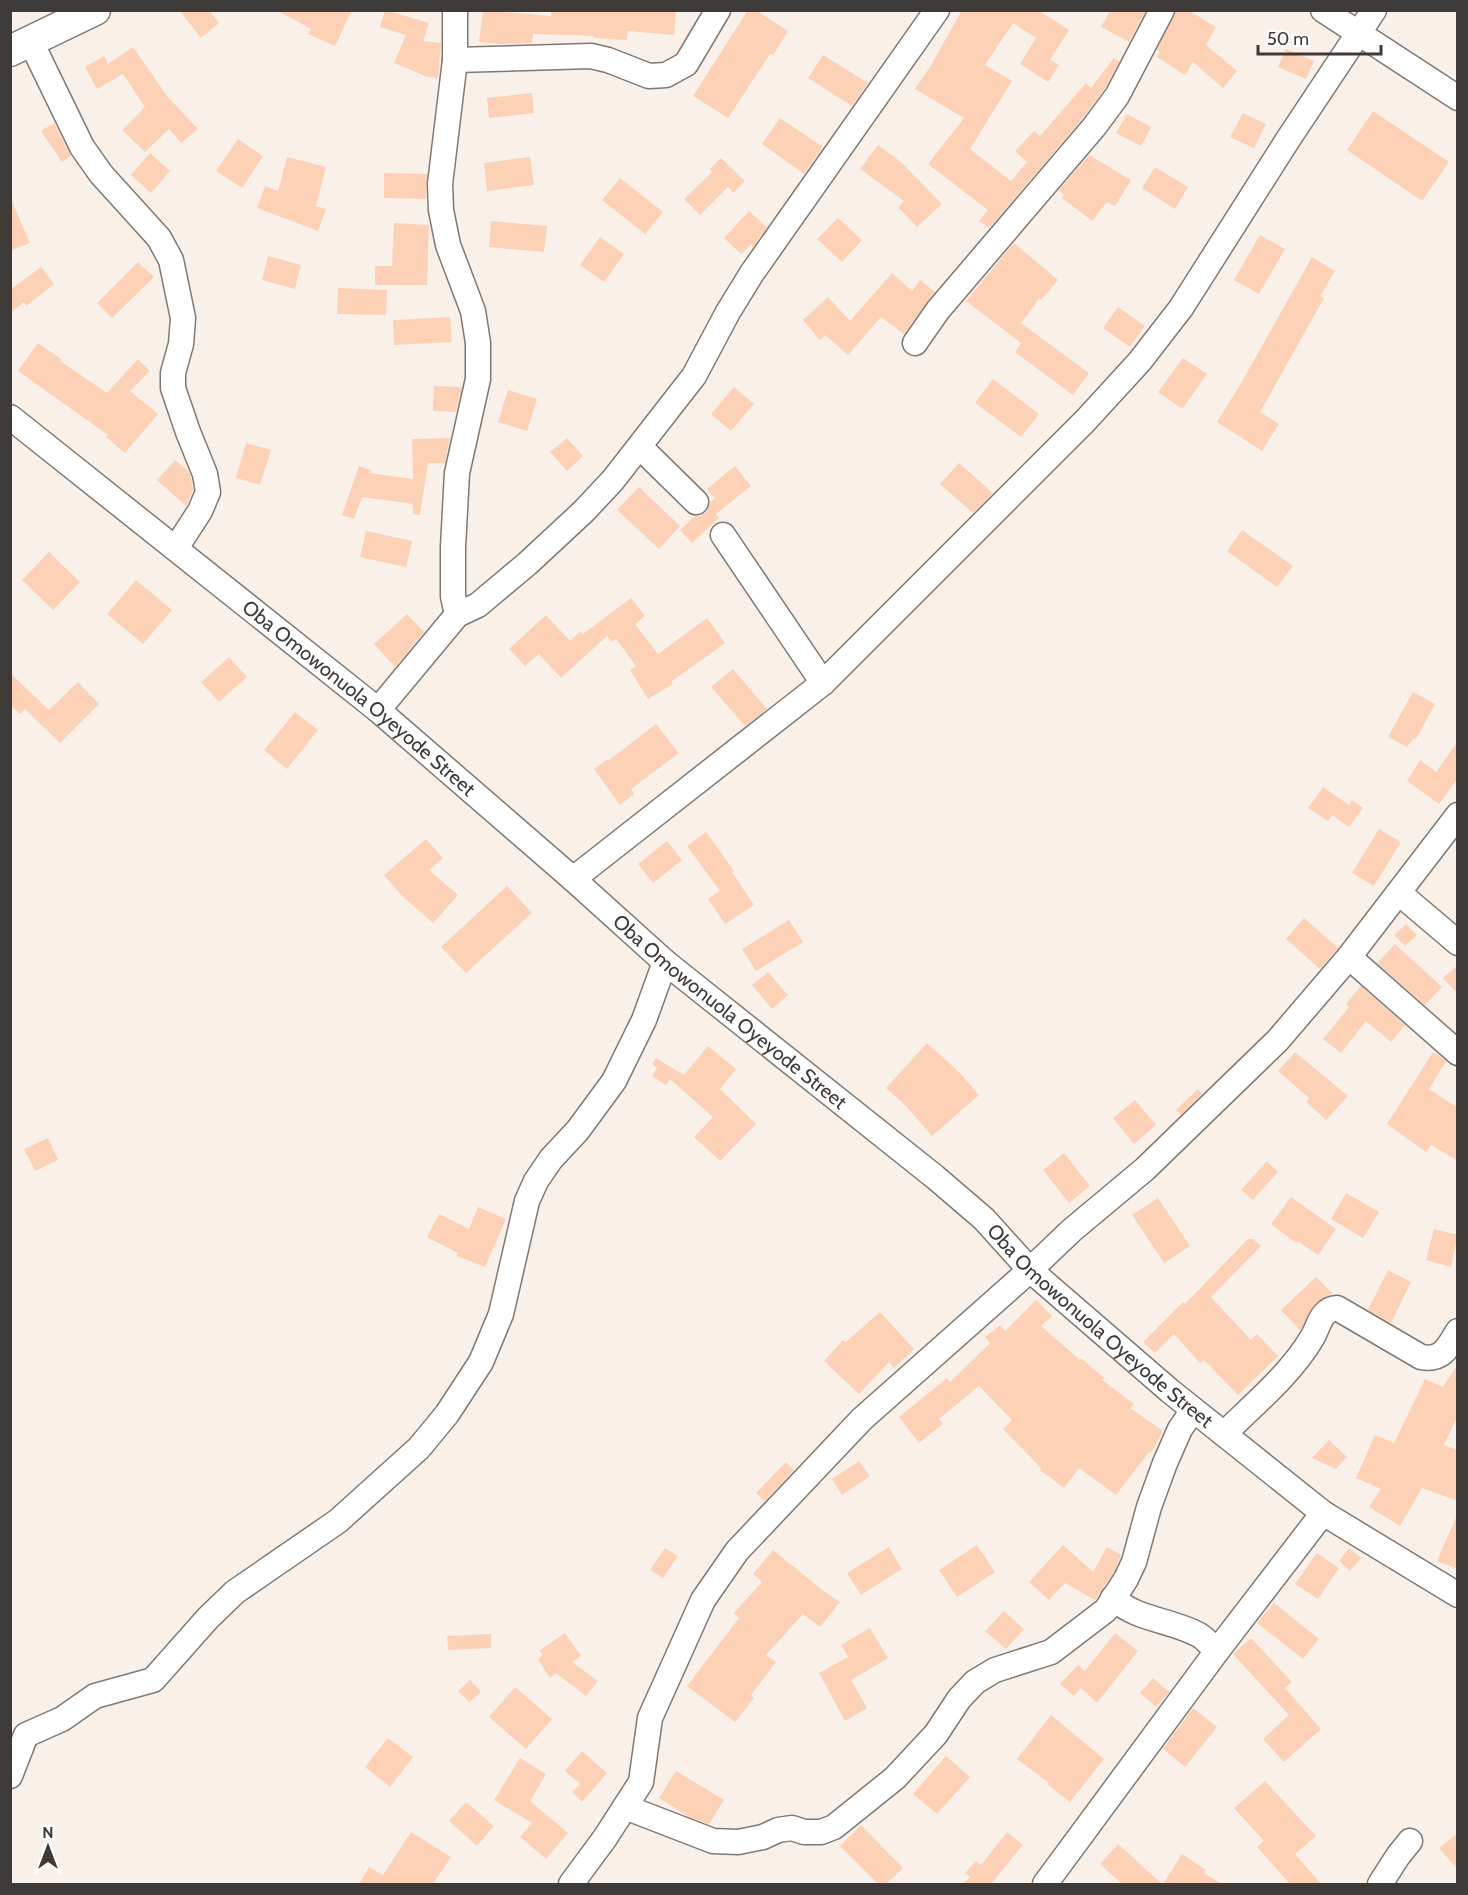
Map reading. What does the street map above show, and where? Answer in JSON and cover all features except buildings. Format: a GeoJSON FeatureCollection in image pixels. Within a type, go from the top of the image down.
{"type":"FeatureCollection","features":[{"type":"Feature","properties":{"kind":"main road"},"geometry":{"type":"LineString","coordinates":[[21,46],[95,10]]}},
{"type":"Feature","properties":{"kind":"street"},"geometry":{"type":"LineString","coordinates":[[455,10],[455,60],[440,184],[441,210],[448,245],[473,311],[478,343],[478,379],[457,473],[453,547],[453,596],[457,615]]}},
{"type":"Feature","properties":{"kind":"street"},"geometry":{"type":"LineString","coordinates":[[455,60],[591,56],[649,76],[666,75],[686,64],[718,10]]}},
{"type":"Feature","properties":{"kind":"street"},"geometry":{"type":"LineString","coordinates":[[378,710],[457,615],[478,605],[527,564],[584,511],[640,447],[658,420],[694,376],[752,273],[937,10]]}},
{"type":"Feature","properties":{"kind":"street"},"geometry":{"type":"LineString","coordinates":[[915,343],[945,302],[1094,128],[1117,96],[1162,10]]}},
{"type":"Feature","properties":{"kind":"street"},"geometry":{"type":"LineString","coordinates":[[1323,10],[1458,98]]}},
{"type":"Feature","properties":{"kind":"street"},"geometry":{"type":"LineString","coordinates":[[573,879],[823,682],[1086,420],[1140,361],[1181,308],[1374,10]]}},
{"type":"Feature","properties":{"kind":"street"},"geometry":{"type":"LineString","coordinates":[[21,46],[82,147],[101,174],[159,238],[171,260],[183,318],[181,344],[173,373],[173,388],[205,474],[208,492],[200,511],[176,548]]}},
{"type":"Feature","properties":{"kind":"street","name":"Oba Omowonuola Oyeyode Street"},"geometry":{"type":"LineString","coordinates":[[10,417],[378,710],[573,879],[664,962],[984,1219],[1030,1270],[1193,1410],[1323,1513],[1458,1595]]}},
{"type":"Feature","properties":{"kind":"street"},"geometry":{"type":"LineString","coordinates":[[640,447],[696,502]]}},
{"type":"Feature","properties":{"kind":"street"},"geometry":{"type":"LineString","coordinates":[[723,535],[823,682]]}},
{"type":"Feature","properties":{"kind":"street"},"geometry":{"type":"LineString","coordinates":[[571,1884],[640,1782],[651,1718],[703,1600],[737,1551],[862,1419],[1072,1230],[1145,1169],[1278,1040],[1349,957],[1458,815]]}},
{"type":"Feature","properties":{"kind":"street"},"geometry":{"type":"LineString","coordinates":[[1399,893],[1458,943]]}},
{"type":"Feature","properties":{"kind":"street"},"geometry":{"type":"LineString","coordinates":[[1349,957],[1458,1053]]}},
{"type":"Feature","properties":{"kind":"street"},"geometry":{"type":"LineString","coordinates":[[10,1776],[26,1735],[62,1719],[95,1696],[153,1680],[208,1618],[235,1592],[338,1521],[419,1448],[447,1414],[481,1362],[501,1314],[527,1201],[536,1181],[614,1081],[644,1020],[664,962]]}},
{"type":"Feature","properties":{"kind":"street"},"geometry":{"type":"LineString","coordinates":[[1224,1434],[1289,1369],[1312,1338],[1324,1313],[1330,1309],[1337,1308],[1420,1357],[1432,1359],[1443,1353],[1458,1331]]}},
{"type":"Feature","properties":{"kind":"street"},"geometry":{"type":"LineString","coordinates":[[625,1807],[712,1841],[738,1842],[763,1837],[778,1830],[792,1828],[804,1832],[821,1832],[834,1827],[895,1778],[936,1734],[959,1699],[975,1682],[995,1670],[1051,1652],[1106,1610],[1134,1562],[1149,1507],[1165,1463],[1180,1429],[1193,1410]]}},
{"type":"Feature","properties":{"kind":"street"},"geometry":{"type":"LineString","coordinates":[[1045,1884],[1217,1651],[1323,1513]]}},
{"type":"Feature","properties":{"kind":"street"},"geometry":{"type":"LineString","coordinates":[[1113,1598],[1122,1607],[1135,1614],[1184,1628],[1201,1636],[1217,1651]]}},
{"type":"Feature","properties":{"kind":"street"},"geometry":{"type":"LineString","coordinates":[[1380,1884],[1410,1841]]}}]}
